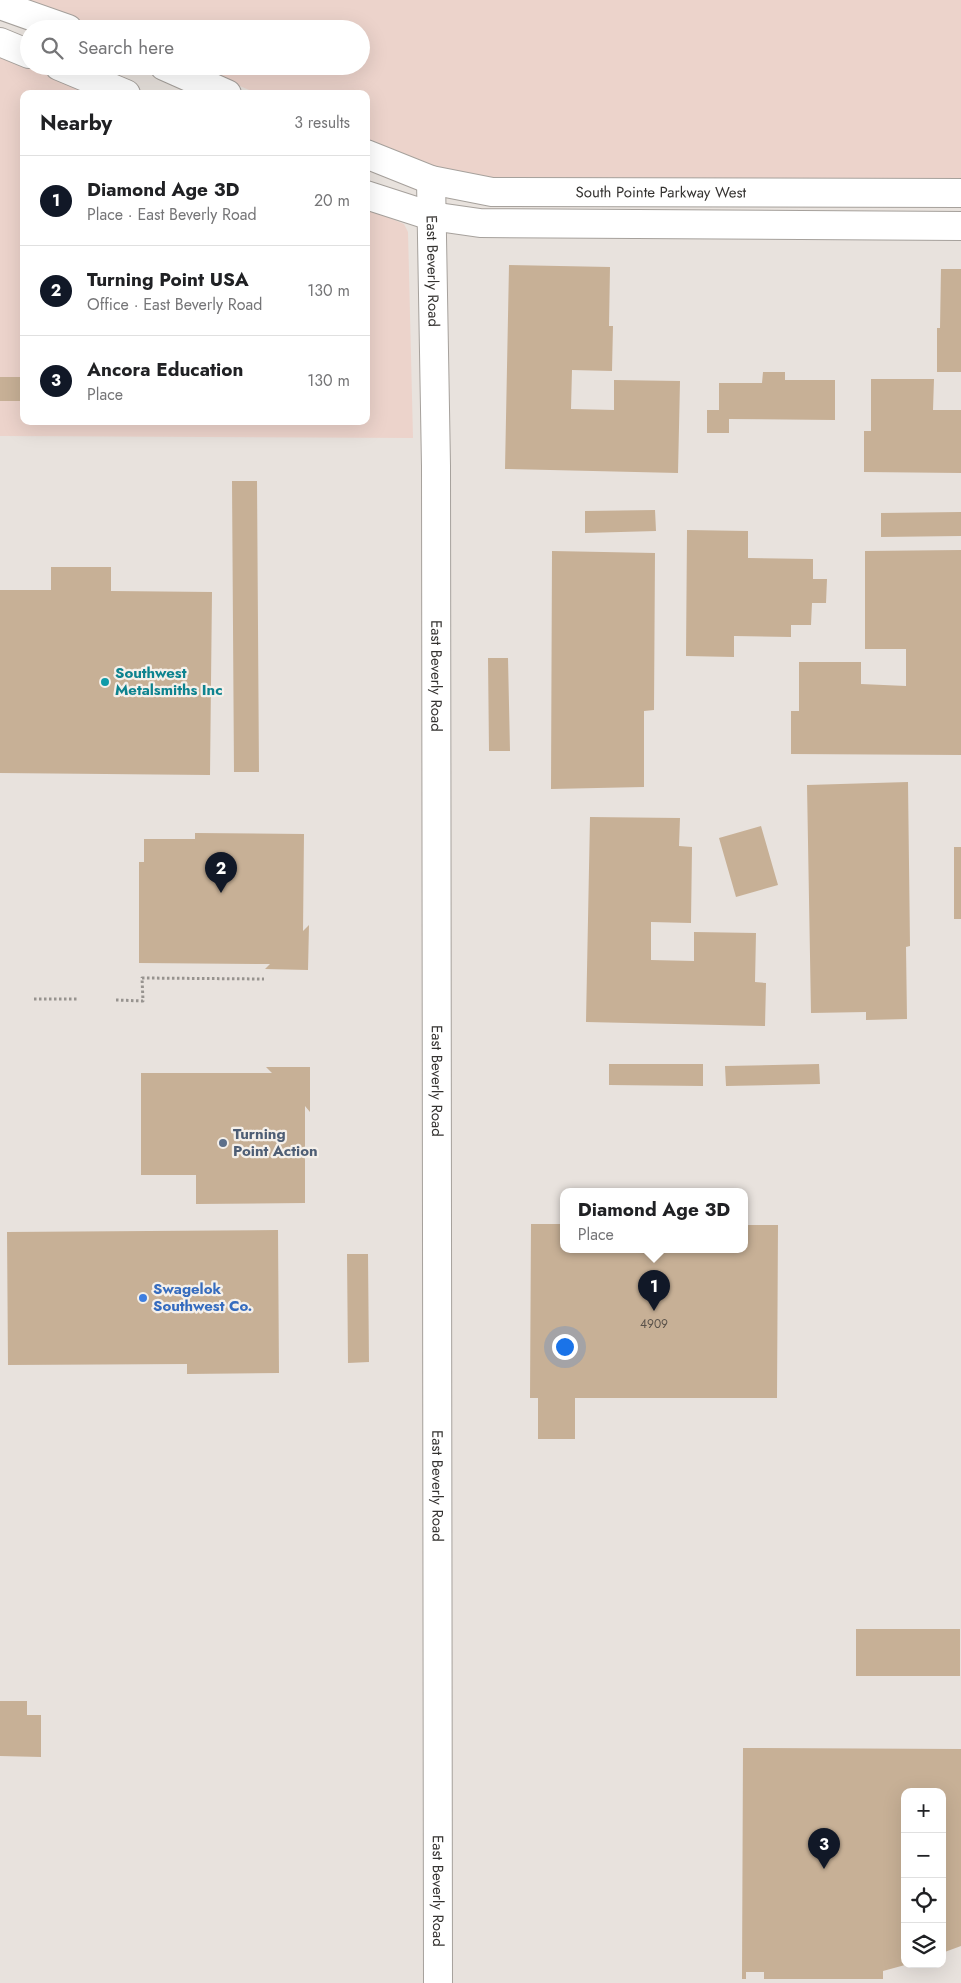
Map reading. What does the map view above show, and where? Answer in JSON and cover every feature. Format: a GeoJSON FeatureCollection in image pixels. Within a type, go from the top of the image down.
{"type":"FeatureCollection","features":[{"type":"Feature","properties":{"kind":"street"},"geometry":{"type":"LineString","coordinates":[[0,5],[42,20]]}},
{"type":"Feature","properties":{"kind":"street"},"geometry":{"type":"LineString","coordinates":[[0,42],[20,50]]}},
{"type":"Feature","properties":{"kind":"street"},"geometry":{"type":"LineString","coordinates":[[81,75],[116,90]]}},
{"type":"Feature","properties":{"kind":"street"},"geometry":{"type":"LineString","coordinates":[[185,75],[219,90]]}},
{"type":"Feature","properties":{"kind":"street","name":"South Pointe Parkway West"},"geometry":{"type":"LineString","coordinates":[[370,156],[431,180],[492,192],[961,193]]}},
{"type":"Feature","properties":{"kind":"street","name":"East Beverly Road"},"geometry":{"type":"LineString","coordinates":[[431,180],[436,466],[438,1983]]}},
{"type":"Feature","properties":{"kind":"street"},"geometry":{"type":"LineString","coordinates":[[370,197],[431,216],[480,223],[961,226]]}},
{"type":"Feature","properties":{"kind":"path"},"geometry":{"type":"LineString","coordinates":[[116,1000],[143,1001],[142,978],[264,979]]}},
{"type":"Feature","properties":{"kind":"path"},"geometry":{"type":"LineString","coordinates":[[34,999],[78,999]]}},
{"type":"Feature","properties":{"kind":"shaded area"},"geometry":{"type":"Polygon","coordinates":[[[28,0],[961,0],[961,184],[498,180],[462,174],[425,163],[370,140],[370,90],[249,90],[213,75],[370,75],[370,20],[77,20],[28,0]]]}},
{"type":"Feature","properties":{"kind":"shaded area"},"geometry":{"type":"Polygon","coordinates":[[[0,52],[20,62],[20,75],[56,75],[91,90],[20,90],[20,425],[370,425],[370,210],[404,224],[408,232],[413,438],[0,436],[0,52]]]}},
{"type":"Feature","properties":{"kind":"building"},"geometry":{"type":"Polygon","coordinates":[[[509,265],[610,267],[609,326],[613,326],[612,371],[572,370],[571,409],[614,410],[614,380],[680,381],[678,473],[505,469],[509,265]]]}},
{"type":"Feature","properties":{"kind":"building"},"geometry":{"type":"Polygon","coordinates":[[[941,269],[961,269],[961,372],[937,372],[937,328],[940,328],[941,269]]]}},
{"type":"Feature","properties":{"kind":"building"},"geometry":{"type":"Polygon","coordinates":[[[763,372],[785,372],[785,380],[835,380],[835,420],[729,419],[729,433],[707,433],[707,410],[719,410],[719,383],[762,383],[763,372]]]}},
{"type":"Feature","properties":{"kind":"building"},"geometry":{"type":"Polygon","coordinates":[[[0,377],[20,377],[20,401],[0,401],[0,377]]]}},
{"type":"Feature","properties":{"kind":"building"},"geometry":{"type":"Polygon","coordinates":[[[871,379],[934,379],[933,410],[961,410],[961,473],[864,472],[864,431],[871,431],[871,379]]]}},
{"type":"Feature","properties":{"kind":"building"},"geometry":{"type":"Polygon","coordinates":[[[232,481],[257,481],[259,772],[234,772],[232,481]]]}},
{"type":"Feature","properties":{"kind":"building"},"geometry":{"type":"Polygon","coordinates":[[[655,510],[656,531],[585,533],[585,511],[655,510]]]}},
{"type":"Feature","properties":{"kind":"building"},"geometry":{"type":"Polygon","coordinates":[[[961,512],[961,536],[881,537],[881,513],[961,512]]]}},
{"type":"Feature","properties":{"kind":"building"},"geometry":{"type":"Polygon","coordinates":[[[687,530],[748,531],[748,558],[813,559],[813,579],[827,579],[826,603],[812,603],[811,625],[791,625],[791,637],[734,636],[734,657],[686,656],[687,530]]]}},
{"type":"Feature","properties":{"kind":"building"},"geometry":{"type":"Polygon","coordinates":[[[961,550],[961,755],[791,754],[791,711],[799,711],[799,662],[861,662],[861,684],[906,686],[906,649],[865,649],[865,551],[961,550]]]}},
{"type":"Feature","properties":{"kind":"building"},"geometry":{"type":"Polygon","coordinates":[[[552,551],[655,553],[654,710],[644,711],[644,787],[551,789],[552,551]]]}},
{"type":"Feature","properties":{"kind":"building","name":"Southwest Metalsmiths Inc"},"geometry":{"type":"Polygon","coordinates":[[[51,567],[111,567],[111,591],[212,592],[210,775],[0,773],[0,590],[51,590],[51,567]]]}},
{"type":"Feature","properties":{"kind":"building"},"geometry":{"type":"Polygon","coordinates":[[[488,658],[508,658],[510,751],[489,751],[488,658]]]}},
{"type":"Feature","properties":{"kind":"building"},"geometry":{"type":"Polygon","coordinates":[[[908,782],[910,946],[906,947],[907,1019],[866,1020],[866,1012],[811,1013],[807,785],[908,782]]]}},
{"type":"Feature","properties":{"kind":"building"},"geometry":{"type":"Polygon","coordinates":[[[590,817],[680,818],[679,846],[692,847],[691,923],[651,922],[651,960],[694,961],[694,932],[756,933],[755,982],[766,983],[765,1026],[586,1022],[590,817]]]}},
{"type":"Feature","properties":{"kind":"building"},"geometry":{"type":"Polygon","coordinates":[[[761,826],[778,885],[736,897],[719,838],[761,826]]]}},
{"type":"Feature","properties":{"kind":"building"},"geometry":{"type":"Polygon","coordinates":[[[195,833],[304,834],[303,931],[309,925],[308,970],[265,969],[270,964],[139,963],[139,862],[144,862],[144,839],[195,839],[195,833]]]}},
{"type":"Feature","properties":{"kind":"building"},"geometry":{"type":"Polygon","coordinates":[[[954,847],[961,847],[961,919],[954,919],[954,847]]]}},
{"type":"Feature","properties":{"kind":"building"},"geometry":{"type":"Polygon","coordinates":[[[609,1064],[703,1064],[703,1086],[609,1085],[609,1064]]]}},
{"type":"Feature","properties":{"kind":"building"},"geometry":{"type":"Polygon","coordinates":[[[819,1064],[820,1084],[726,1086],[725,1066],[819,1064]]]}},
{"type":"Feature","properties":{"kind":"building","name":"Turning Point Action"},"geometry":{"type":"Polygon","coordinates":[[[266,1067],[310,1067],[310,1112],[305,1106],[305,1203],[196,1204],[196,1175],[141,1175],[141,1073],[272,1073],[266,1067]]]}},
{"type":"Feature","properties":{"kind":"building"},"geometry":{"type":"Polygon","coordinates":[[[531,1224],[560,1224],[560,1253],[748,1253],[748,1225],[778,1225],[777,1398],[575,1398],[575,1439],[538,1439],[538,1398],[530,1398],[531,1224]]]}},
{"type":"Feature","properties":{"kind":"building","name":"Swagelok Southwest Co."},"geometry":{"type":"Polygon","coordinates":[[[278,1230],[279,1373],[187,1374],[187,1364],[8,1365],[7,1232],[278,1230]]]}},
{"type":"Feature","properties":{"kind":"building"},"geometry":{"type":"Polygon","coordinates":[[[347,1254],[368,1254],[369,1362],[348,1363],[347,1254]]]}},
{"type":"Feature","properties":{"kind":"building"},"geometry":{"type":"Polygon","coordinates":[[[856,1629],[960,1629],[960,1676],[856,1676],[856,1629]]]}},
{"type":"Feature","properties":{"kind":"building"},"geometry":{"type":"Polygon","coordinates":[[[0,1701],[27,1701],[27,1715],[41,1715],[41,1757],[0,1756],[0,1701]]]}},
{"type":"Feature","properties":{"kind":"building"},"geometry":{"type":"Polygon","coordinates":[[[743,1748],[961,1749],[961,1946],[946,1952],[946,1788],[901,1788],[901,1966],[883,1971],[883,1979],[764,1979],[764,1972],[746,1972],[746,1979],[742,1979],[743,1748]]]}},
{"type":"Feature","properties":{"kind":"place","name":"Southwest Metalsmiths Inc"},"geometry":{"type":"Point","coordinates":[105,682]}},
{"type":"Feature","properties":{"kind":"place","name":"Turning Point USA"},"geometry":{"type":"Point","coordinates":[221,893]}},
{"type":"Feature","properties":{"kind":"place","name":"Turning Point Action"},"geometry":{"type":"Point","coordinates":[223,1143]}},
{"type":"Feature","properties":{"kind":"place","name":"Swagelok Southwest Co."},"geometry":{"type":"Point","coordinates":[143,1298]}},
{"type":"Feature","properties":{"kind":"place","name":"Diamond Age 3D"},"geometry":{"type":"Point","coordinates":[654,1311]}},
{"type":"Feature","properties":{"kind":"place","name":"Ancora Education"},"geometry":{"type":"Point","coordinates":[824,1869]}}]}
